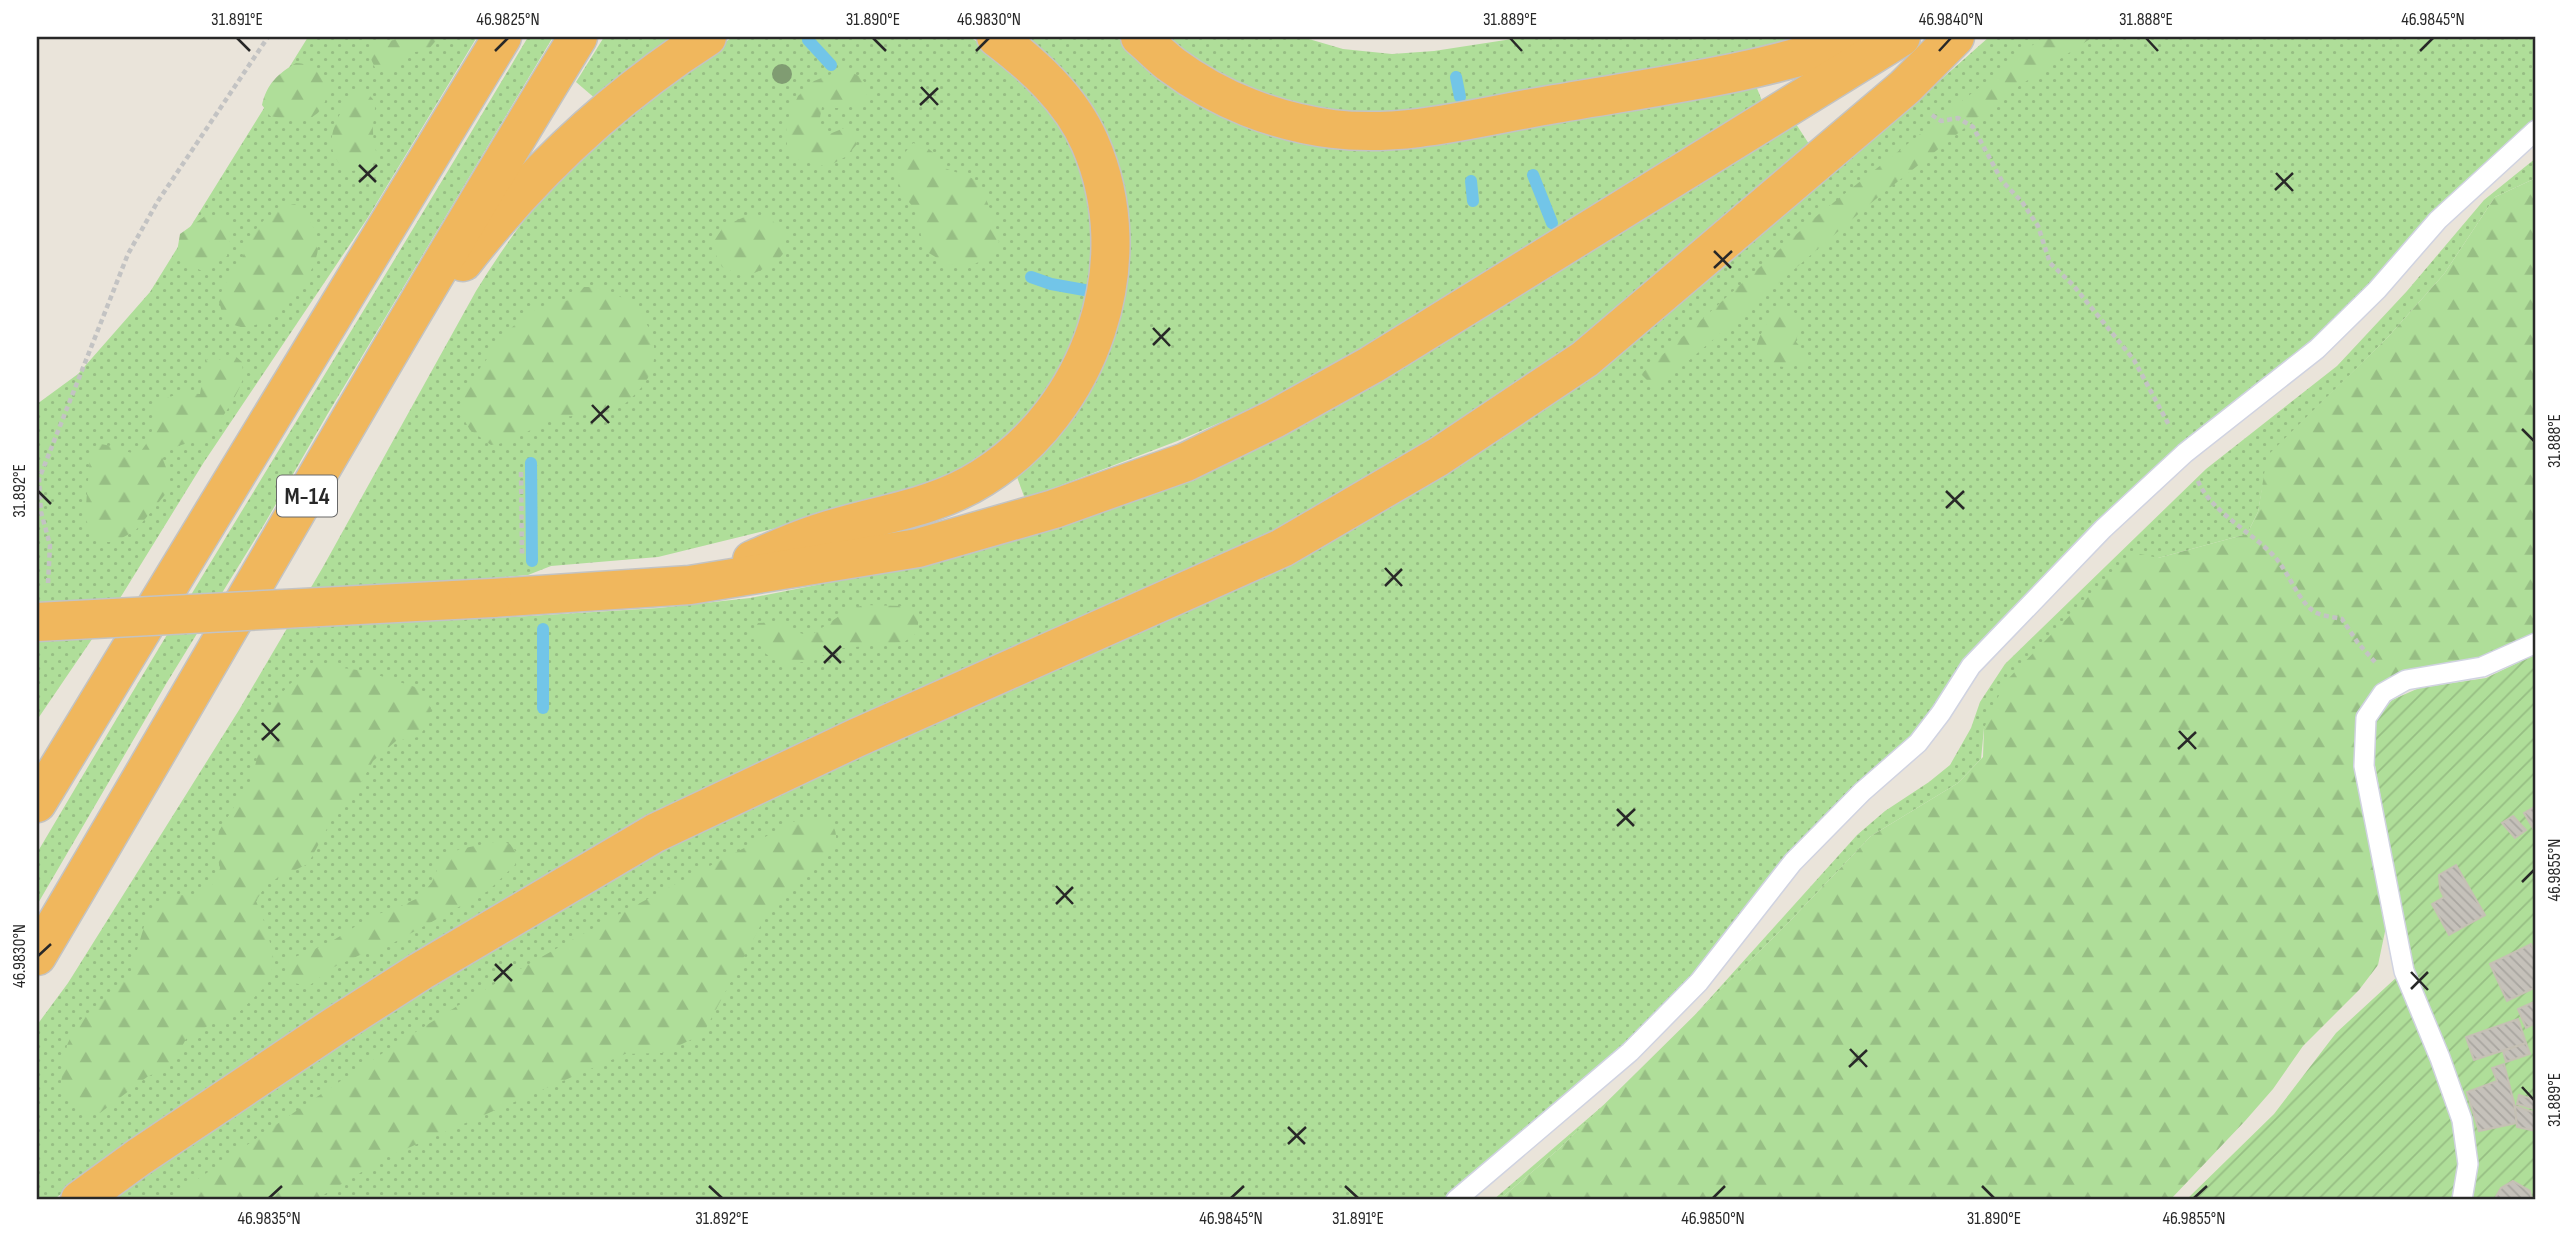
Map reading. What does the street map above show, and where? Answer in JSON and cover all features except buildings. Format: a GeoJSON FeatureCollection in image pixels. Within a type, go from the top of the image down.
{"type":"FeatureCollection","features":[{"type":"Feature","properties":{"kind":"highway","name":"М-14"},"geometry":{"type":"LineString","coordinates":[[37,803],[502,37]]}},
{"type":"Feature","properties":{"kind":"highway","name":"М-14"},"geometry":{"type":"LineString","coordinates":[[37,956],[187,704],[455,237],[578,37]]}},
{"type":"Feature","properties":{"kind":"highway"},"geometry":{"type":"LineString","coordinates":[[388,357],[484,235],[534,178],[628,94],[707,37]]}},
{"type":"Feature","properties":{"kind":"highway"},"geometry":{"type":"LineString","coordinates":[[690,585],[816,534],[945,497],[982,479],[1017,452],[1049,419],[1069,390],[1101,319],[1109,286],[1109,211],[1090,142],[1073,114],[1051,84],[996,37]]}},
{"type":"Feature","properties":{"kind":"highway"},"geometry":{"type":"LineString","coordinates":[[1140,37],[1171,65],[1241,106],[1280,118],[1333,129],[1383,132],[1484,118],[1710,77],[1816,54],[1860,37]]}},
{"type":"Feature","properties":{"kind":"highway"},"geometry":{"type":"LineString","coordinates":[[42,607],[492,598],[690,585],[918,548],[1054,509],[1186,462],[1274,419],[1371,365],[1900,37]]}},
{"type":"Feature","properties":{"kind":"highway"},"geometry":{"type":"LineString","coordinates":[[80,1200],[139,1157],[345,1019],[655,833],[856,738],[1282,548],[1438,457],[1585,359],[1805,169],[1905,87],[1955,37]]}},
{"type":"Feature","properties":{"kind":"lane"},"geometry":{"type":"LineString","coordinates":[[1456,1200],[1630,1052],[1699,982],[1793,862],[1862,792],[1918,743],[1941,713],[1970,666],[2103,529],[2185,453],[2317,349],[2377,290],[2438,220],[2536,130]]}},
{"type":"Feature","properties":{"kind":"lane"},"geometry":{"type":"LineString","coordinates":[[2462,1200],[2468,1164],[2462,1120],[2404,971],[2364,766],[2366,718],[2383,693],[2406,680],[2482,667],[2536,643]]}},
{"type":"Feature","properties":{"kind":"path"},"geometry":{"type":"LineString","coordinates":[[42,607],[50,545],[41,512],[39,479],[55,435],[73,397],[128,254],[159,201],[268,37]]}},
{"type":"Feature","properties":{"kind":"path"},"geometry":{"type":"LineString","coordinates":[[1905,87],[1941,121],[1958,118],[1973,127],[2003,181],[2038,226],[2050,263],[2073,285],[2134,360],[2185,453],[2201,489],[2233,521],[2272,553],[2291,577],[2297,593],[2313,611],[2343,619],[2375,663],[2383,693]]}},
{"type":"Feature","properties":{"kind":"path"},"geometry":{"type":"LineString","coordinates":[[521,472],[522,556]]}},
{"type":"Feature","properties":{"kind":"green space"},"geometry":{"type":"Polygon","coordinates":[[[308,37],[477,37],[367,219],[204,462],[122,595],[37,720],[37,404],[78,374],[150,292],[308,37]]]}},
{"type":"Feature","properties":{"kind":"green space"},"geometry":{"type":"Polygon","coordinates":[[[400,37],[439,37],[428,50],[409,53],[392,71],[376,70],[371,59],[375,43],[400,37]]]}},
{"type":"Feature","properties":{"kind":"green space"},"geometry":{"type":"Polygon","coordinates":[[[528,37],[553,37],[37,905],[37,853],[528,37]]]}},
{"type":"Feature","properties":{"kind":"green space"},"geometry":{"type":"Polygon","coordinates":[[[604,37],[684,37],[597,100],[576,82],[604,37]]]}},
{"type":"Feature","properties":{"kind":"green space"},"geometry":{"type":"Polygon","coordinates":[[[733,37],[969,37],[989,48],[1040,94],[1078,150],[1097,245],[1076,345],[1037,409],[973,465],[886,501],[658,557],[551,566],[528,575],[492,578],[494,618],[659,608],[750,598],[923,564],[1059,526],[1796,124],[1809,144],[1569,349],[1491,406],[1275,532],[848,725],[129,1144],[53,1200],[37,1200],[37,1025],[68,983],[239,710],[323,567],[476,291],[529,214],[559,177],[592,143],[660,87],[733,37]]]}},
{"type":"Feature","properties":{"kind":"green space"},"geometry":{"type":"Polygon","coordinates":[[[1020,37],[1117,37],[1163,77],[1202,102],[1490,134],[1756,86],[1763,103],[1411,320],[1265,403],[1180,440],[1025,499],[1017,477],[1029,464],[1127,244],[1020,37]]]}},
{"type":"Feature","properties":{"kind":"green space"},"geometry":{"type":"Polygon","coordinates":[[[1164,37],[1302,37],[1343,49],[1392,54],[1434,51],[1525,37],[1812,37],[1761,52],[1383,117],[1284,103],[1216,76],[1164,37]]]}},
{"type":"Feature","properties":{"kind":"green space"},"geometry":{"type":"Polygon","coordinates":[[[1989,37],[2536,37],[2536,119],[2517,134],[2372,284],[2311,342],[2181,445],[1934,708],[1912,737],[1790,857],[1692,975],[1623,1045],[1443,1200],[104,1200],[345,1036],[661,848],[1289,558],[1919,99],[1989,37]]]}},
{"type":"Feature","properties":{"kind":"green space"},"geometry":{"type":"Polygon","coordinates":[[[2043,37],[2093,37],[2007,94],[1871,203],[1656,389],[1641,374],[1819,214],[2043,37]]]}},
{"type":"Feature","properties":{"kind":"green space"},"geometry":{"type":"Polygon","coordinates":[[[296,63],[312,67],[319,74],[329,87],[326,99],[316,114],[309,118],[270,116],[262,105],[267,91],[279,75],[296,63]]]}},
{"type":"Feature","properties":{"kind":"green space"},"geometry":{"type":"Polygon","coordinates":[[[839,71],[861,78],[866,87],[866,100],[844,108],[822,107],[818,128],[827,135],[849,126],[855,134],[857,144],[847,156],[827,167],[798,159],[787,145],[786,123],[798,96],[814,81],[839,71]]]}},
{"type":"Feature","properties":{"kind":"green space"},"geometry":{"type":"Polygon","coordinates":[[[356,90],[365,93],[374,101],[373,135],[377,155],[367,168],[347,172],[333,151],[333,131],[342,110],[356,90]]]}},
{"type":"Feature","properties":{"kind":"green space"},"geometry":{"type":"Polygon","coordinates":[[[913,143],[931,151],[942,167],[974,179],[982,189],[994,219],[999,242],[993,254],[973,265],[947,264],[924,250],[916,211],[902,193],[895,171],[902,156],[913,143]]]}},
{"type":"Feature","properties":{"kind":"green space"},"geometry":{"type":"Polygon","coordinates":[[[2536,158],[2536,178],[2495,197],[2444,274],[2388,337],[2268,456],[2258,512],[2247,534],[2158,558],[1984,728],[1981,759],[1958,783],[1871,836],[1694,1016],[1857,835],[1885,811],[1950,765],[1971,728],[1980,702],[2005,664],[2206,469],[2337,366],[2407,291],[2484,200],[2536,158]]]}},
{"type":"Feature","properties":{"kind":"green space"},"geometry":{"type":"Polygon","coordinates":[[[2536,178],[2536,637],[2490,656],[2416,668],[2394,675],[2372,693],[2357,721],[2387,922],[2378,965],[2359,990],[2303,1046],[2273,1089],[2245,1121],[2171,1199],[1499,1200],[1560,1148],[1789,922],[1871,836],[1958,783],[1983,757],[1984,728],[2005,682],[2132,552],[2158,558],[2247,534],[2258,512],[2267,456],[2388,337],[2444,274],[2495,197],[2536,178]]]}},
{"type":"Feature","properties":{"kind":"green space"},"geometry":{"type":"Polygon","coordinates":[[[295,204],[311,223],[318,240],[316,258],[302,286],[292,299],[267,320],[253,326],[241,327],[225,322],[219,302],[223,286],[238,269],[251,235],[264,220],[286,205],[295,204]]]}},
{"type":"Feature","properties":{"kind":"green space"},"geometry":{"type":"Polygon","coordinates":[[[208,214],[232,223],[227,256],[202,271],[176,258],[180,234],[208,214]]]}},
{"type":"Feature","properties":{"kind":"green space"},"geometry":{"type":"Polygon","coordinates":[[[749,215],[772,220],[784,236],[786,245],[780,258],[745,277],[722,267],[711,245],[724,226],[749,215]]]}},
{"type":"Feature","properties":{"kind":"green space"},"geometry":{"type":"Polygon","coordinates":[[[584,287],[613,293],[638,311],[652,338],[654,353],[648,378],[627,402],[612,411],[560,418],[510,440],[491,445],[470,430],[459,411],[467,385],[509,330],[528,313],[552,302],[572,300],[584,287]]]}},
{"type":"Feature","properties":{"kind":"green space"},"geometry":{"type":"Polygon","coordinates":[[[1780,308],[1789,308],[1801,318],[1796,342],[1805,354],[1805,363],[1791,367],[1778,366],[1766,361],[1756,351],[1764,328],[1780,308]]]}},
{"type":"Feature","properties":{"kind":"green space"},"geometry":{"type":"Polygon","coordinates":[[[232,353],[242,362],[243,376],[238,392],[209,434],[172,449],[162,457],[170,478],[168,491],[136,530],[115,542],[106,542],[93,535],[85,518],[90,457],[101,444],[139,454],[151,437],[156,403],[177,395],[200,394],[206,359],[215,362],[232,353]]]}},
{"type":"Feature","properties":{"kind":"green space"},"geometry":{"type":"Polygon","coordinates":[[[863,605],[903,606],[919,616],[917,633],[904,642],[835,649],[813,661],[783,664],[766,654],[752,634],[758,623],[780,622],[790,630],[810,636],[845,612],[863,605]]]}},
{"type":"Feature","properties":{"kind":"green space"},"geometry":{"type":"Polygon","coordinates":[[[2536,654],[2536,1200],[2186,1200],[2274,1114],[2336,1033],[2411,964],[2371,743],[2377,717],[2392,700],[2419,688],[2486,678],[2536,654]]]}},
{"type":"Feature","properties":{"kind":"green space"},"geometry":{"type":"Polygon","coordinates":[[[328,666],[365,671],[415,687],[431,708],[426,727],[418,737],[396,741],[373,761],[355,794],[338,808],[308,864],[267,883],[256,901],[267,929],[274,961],[267,985],[236,1015],[211,1024],[186,1039],[172,1065],[147,1077],[100,1113],[84,1114],[67,1100],[61,1082],[67,1045],[78,1022],[119,986],[131,971],[145,923],[158,908],[174,895],[201,895],[217,880],[220,868],[216,851],[219,831],[252,778],[270,706],[308,668],[328,666]]]}},
{"type":"Feature","properties":{"kind":"green space"},"geometry":{"type":"Polygon","coordinates":[[[799,819],[816,819],[833,826],[835,849],[772,904],[703,1034],[663,1053],[625,1054],[385,1158],[315,1200],[168,1200],[348,1076],[459,1005],[585,933],[799,819]]]}},
{"type":"Feature","properties":{"kind":"green space"},"geometry":{"type":"Polygon","coordinates":[[[499,841],[510,844],[517,853],[515,865],[488,891],[384,948],[332,968],[309,986],[288,982],[285,971],[290,959],[329,943],[372,916],[420,897],[447,855],[460,849],[499,841]]]}},
{"type":"Feature","properties":{"kind":"green space"},"geometry":{"type":"Polygon","coordinates":[[[1606,1103],[1560,1148],[1499,1200],[1493,1200],[1606,1103]]]}},
{"type":"Feature","properties":{"kind":"waterway"},"geometry":{"type":"LineString","coordinates":[[808,40],[831,65]]}},
{"type":"Feature","properties":{"kind":"waterway"},"geometry":{"type":"LineString","coordinates":[[1456,77],[1460,97]]}},
{"type":"Feature","properties":{"kind":"waterway"},"geometry":{"type":"LineString","coordinates":[[1533,175],[1552,223]]}},
{"type":"Feature","properties":{"kind":"waterway"},"geometry":{"type":"LineString","coordinates":[[1471,181],[1473,201]]}},
{"type":"Feature","properties":{"kind":"waterway"},"geometry":{"type":"LineString","coordinates":[[1031,277],[1051,284],[1090,291]]}},
{"type":"Feature","properties":{"kind":"waterway"},"geometry":{"type":"LineString","coordinates":[[531,463],[532,561]]}},
{"type":"Feature","properties":{"kind":"waterway"},"geometry":{"type":"LineString","coordinates":[[543,629],[543,708]]}}]}
